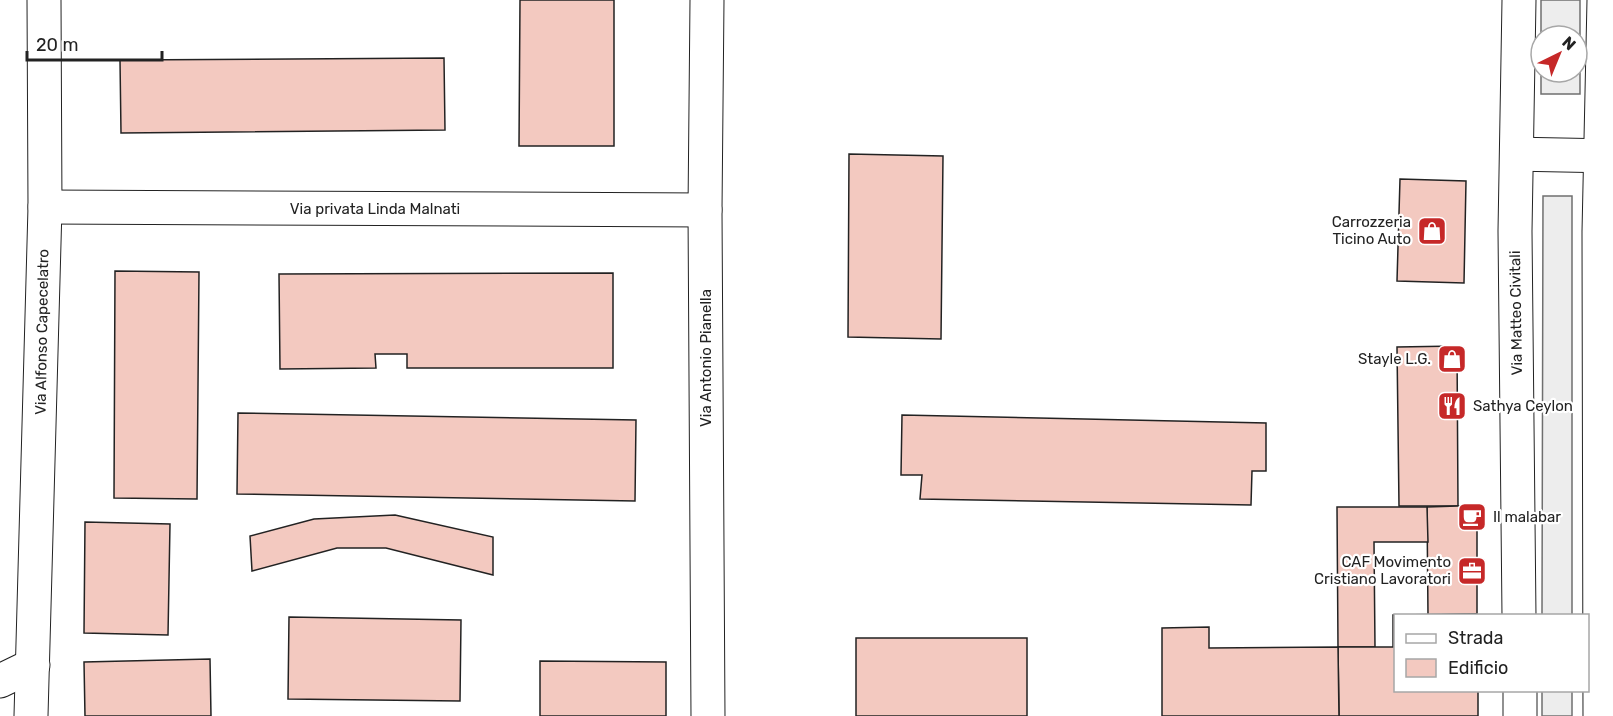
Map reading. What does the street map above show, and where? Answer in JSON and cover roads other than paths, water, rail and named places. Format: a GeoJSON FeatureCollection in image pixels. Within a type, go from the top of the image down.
{"type":"FeatureCollection","features":[{"type":"Feature","properties":{"kind":"street","name":"Via Alfonso Capecelatro"},"geometry":{"type":"LineString","coordinates":[[31,716],[45,207],[45,0]]}},
{"type":"Feature","properties":{"kind":"street","name":"Via Antonio Pianella"},"geometry":{"type":"LineString","coordinates":[[707,0],[705,210],[708,716]]}},
{"type":"Feature","properties":{"kind":"street","name":"Via Matteo Civitali"},"geometry":{"type":"LineString","coordinates":[[1519,614],[1515,231],[1520,0]]}},
{"type":"Feature","properties":{"kind":"street"},"geometry":{"type":"LineString","coordinates":[[1600,716],[1599,232],[1607,156],[1604,0]]}},
{"type":"Feature","properties":{"kind":"street"},"geometry":{"type":"LineString","coordinates":[[1517,154],[1607,156]]}},
{"type":"Feature","properties":{"kind":"street","name":"Via privata Linda Malnati"},"geometry":{"type":"LineString","coordinates":[[45,207],[705,210]]}},
{"type":"Feature","properties":{"kind":"street"},"geometry":{"type":"LineString","coordinates":[[0,681],[33,665]]}},
{"type":"Feature","properties":{"kind":"street"},"geometry":{"type":"LineString","coordinates":[[1520,692],[1520,716]]}},
{"type":"Feature","properties":{"kind":"place","name":"Carrozzeria Ticino Auto"},"geometry":{"type":"Point","coordinates":[1432,231]}},
{"type":"Feature","properties":{"kind":"place","name":"Stayle L.G."},"geometry":{"type":"Point","coordinates":[1452,359]}},
{"type":"Feature","properties":{"kind":"place","name":"Sathya Ceylon"},"geometry":{"type":"Point","coordinates":[1452,406]}},
{"type":"Feature","properties":{"kind":"place","name":"Il malabar"},"geometry":{"type":"Point","coordinates":[1472,517]}},
{"type":"Feature","properties":{"kind":"place","name":"CAF Movimento Cristiano Lavoratori"},"geometry":{"type":"Point","coordinates":[1472,571]}}]}
